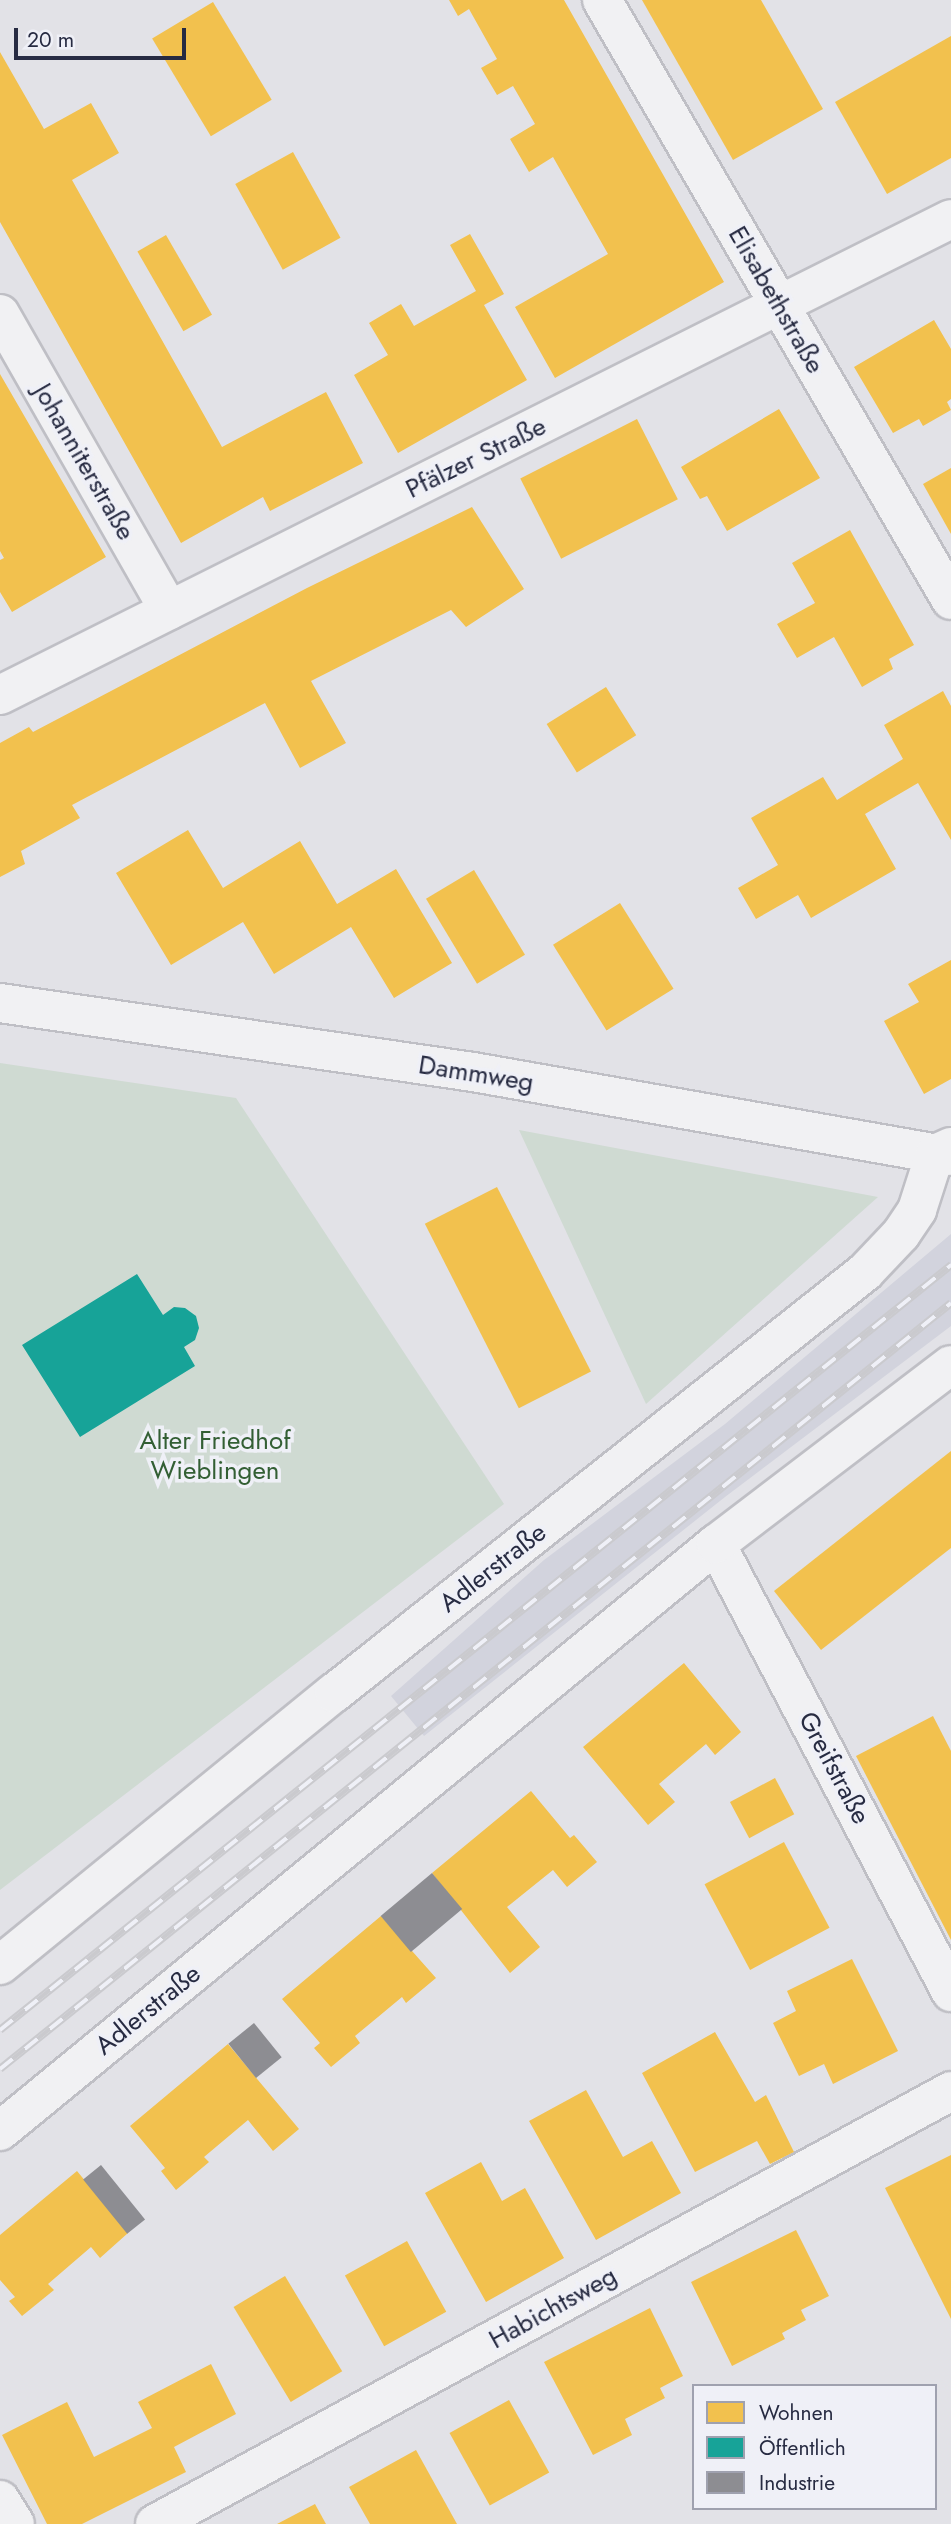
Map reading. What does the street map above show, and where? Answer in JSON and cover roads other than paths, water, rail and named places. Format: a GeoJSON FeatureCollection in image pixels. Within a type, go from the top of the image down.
{"type":"FeatureCollection","features":[{"type":"Feature","properties":{"kind":"street","name":"Elisabethstraße"},"geometry":{"type":"LineString","coordinates":[[602,0],[951,600]]}},
{"type":"Feature","properties":{"kind":"street","name":"Pfälzer Straße"},"geometry":{"type":"LineString","coordinates":[[0,695],[780,307],[951,219]]}},
{"type":"Feature","properties":{"kind":"street","name":"Johanniterstraße"},"geometry":{"type":"LineString","coordinates":[[0,314],[169,610]]}},
{"type":"Feature","properties":{"kind":"street","name":"Dammweg"},"geometry":{"type":"LineString","coordinates":[[0,1003],[473,1072],[946,1152]]}},
{"type":"Feature","properties":{"kind":"street","name":"Adlerstraße"},"geometry":{"type":"LineString","coordinates":[[0,1965],[334,1693],[865,1272],[901,1234],[917,1210],[946,1152]]}},
{"type":"Feature","properties":{"kind":"street","name":"Adlerstraße"},"geometry":{"type":"LineString","coordinates":[[0,2131],[716,1544],[951,1365]]}},
{"type":"Feature","properties":{"kind":"street","name":"Greifstraße"},"geometry":{"type":"LineString","coordinates":[[716,1544],[951,1992]]}},
{"type":"Feature","properties":{"kind":"street","name":"Habichtsweg"},"geometry":{"type":"LineString","coordinates":[[155,2524],[951,2091]]}},
{"type":"Feature","properties":{"kind":"street"},"geometry":{"type":"LineString","coordinates":[[0,2500],[15,2524]]}},
{"type":"Feature","properties":{"kind":"railway"},"geometry":{"type":"LineString","coordinates":[[0,2030],[951,1265]]}},
{"type":"Feature","properties":{"kind":"railway"},"geometry":{"type":"LineString","coordinates":[[0,2069],[951,1303]]}},
{"type":"Feature","properties":{"kind":"park label","name":"Alter Friedhof Wieblingen"},"geometry":{"type":"Point","coordinates":[215,1456]}}]}
